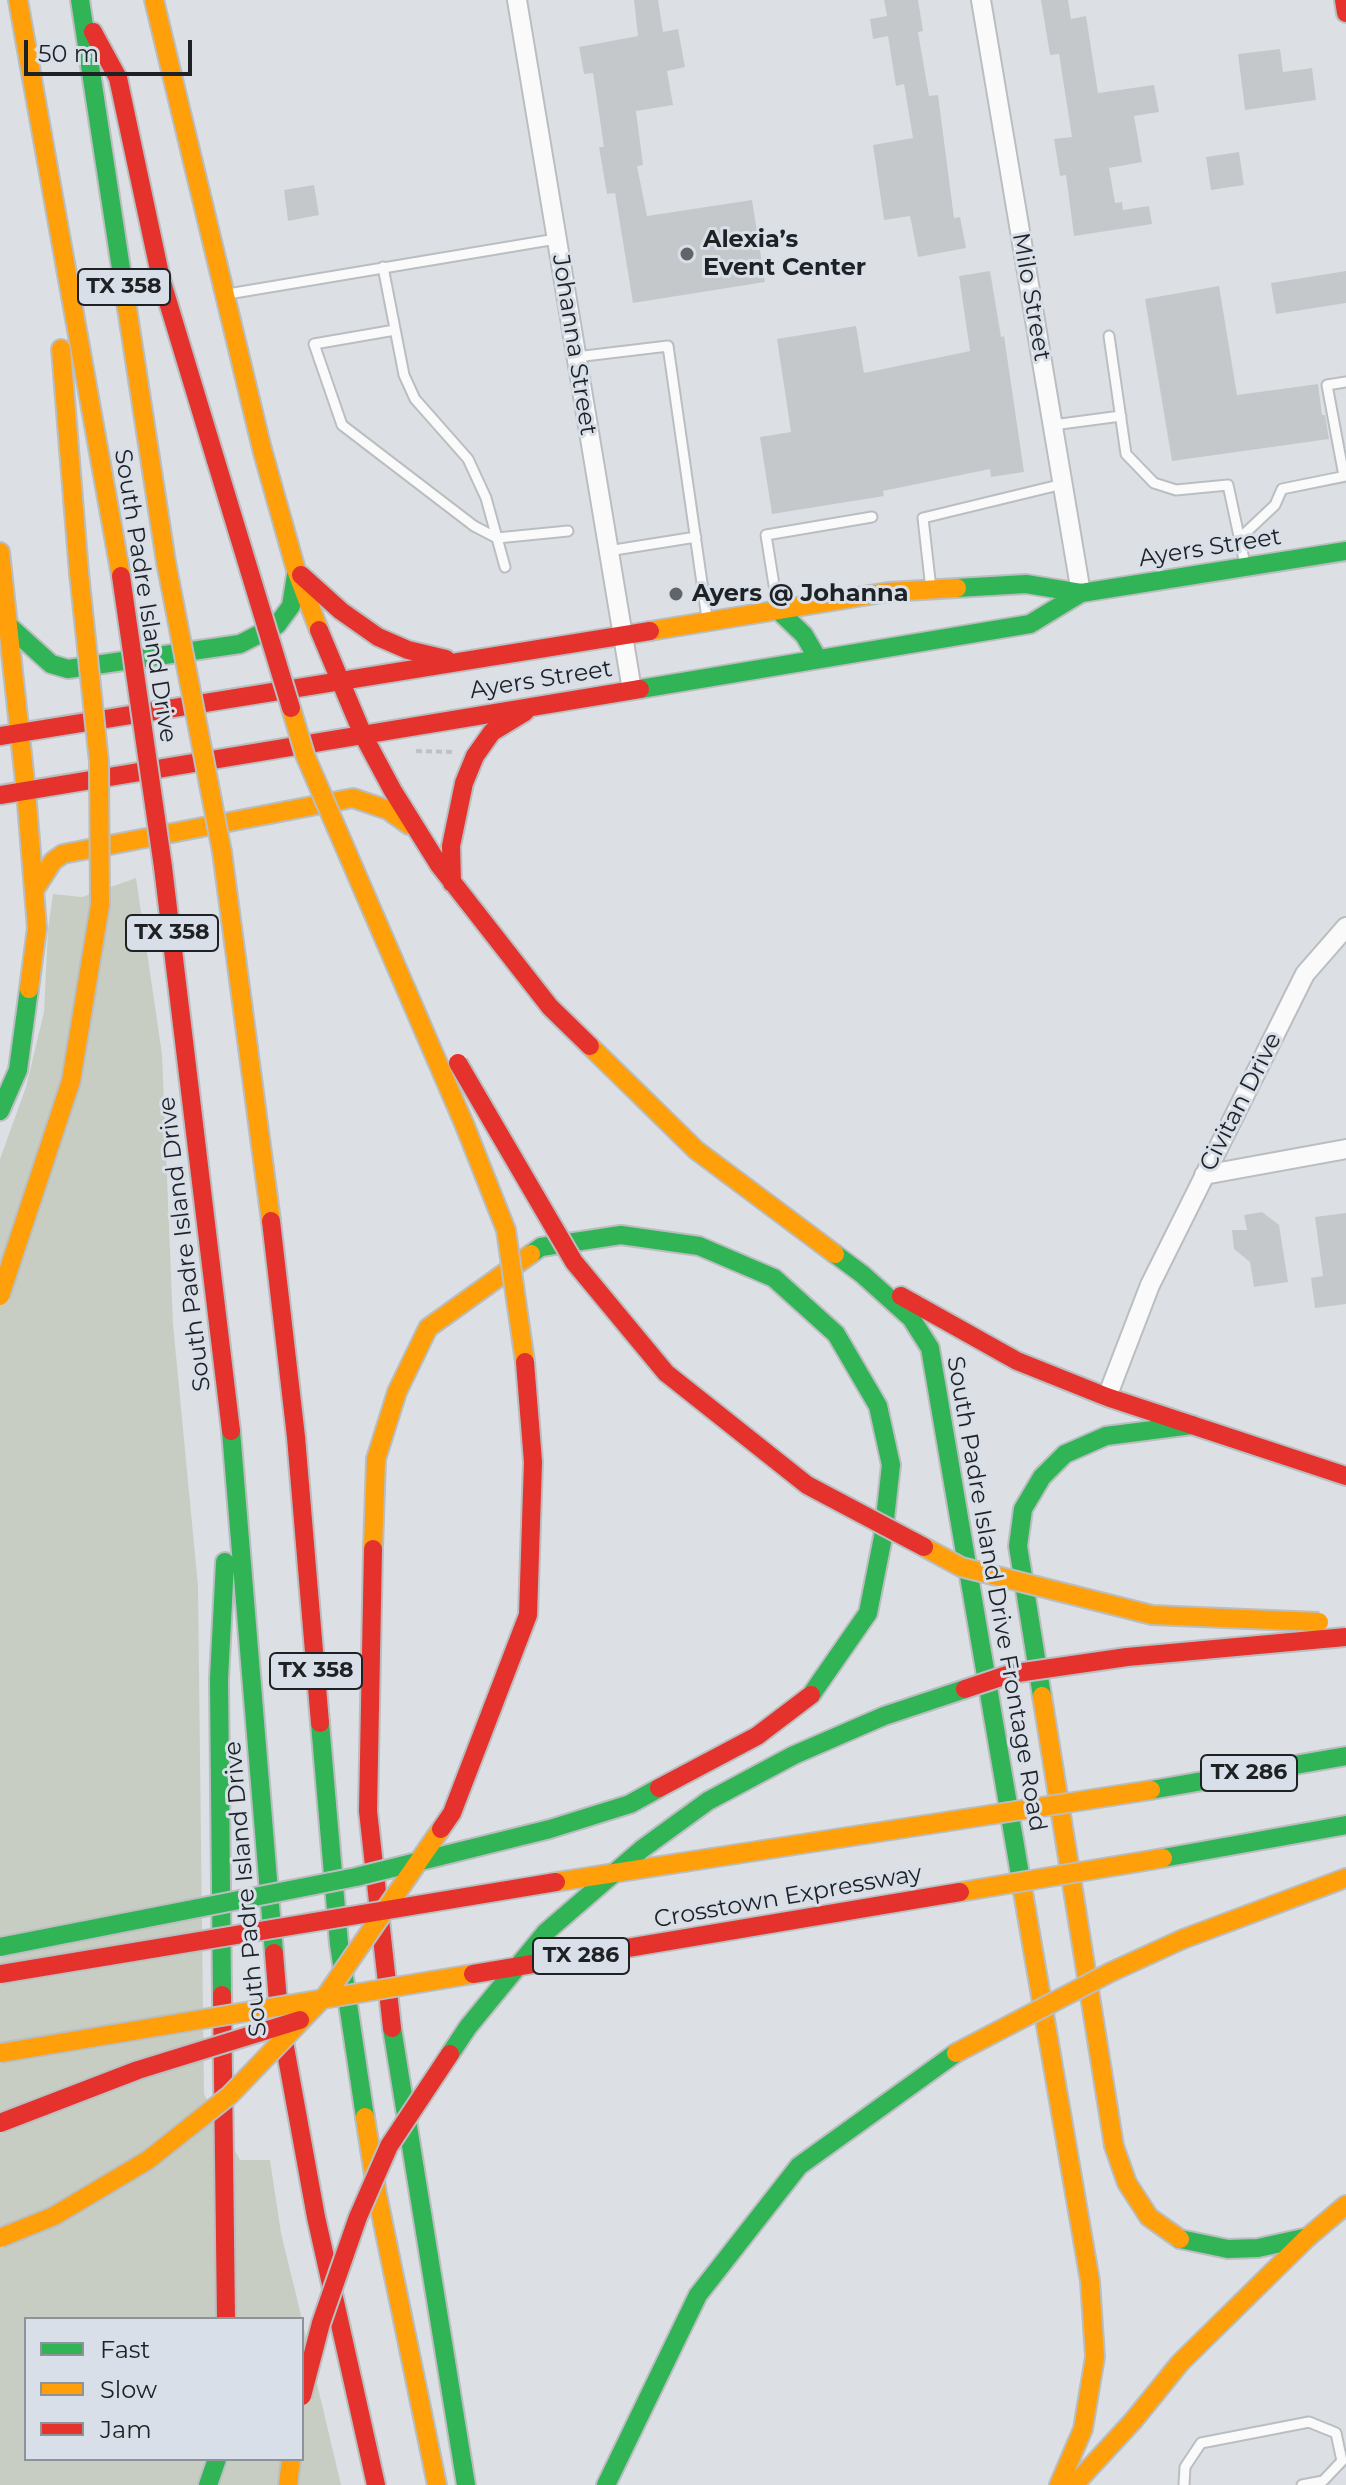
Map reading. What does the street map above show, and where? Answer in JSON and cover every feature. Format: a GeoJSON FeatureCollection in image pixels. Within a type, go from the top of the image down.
{"type":"FeatureCollection","features":[{"type":"Feature","properties":{"kind":"main road","name":"South Padre Island Drive"},"geometry":{"type":"LineString","coordinates":[[18,0],[121,576],[163,867],[231,1431],[279,2014],[316,2217],[376,2485]]}},
{"type":"Feature","properties":{"kind":"main road","name":"South Padre Island Drive Frontage Road"},"geometry":{"type":"LineString","coordinates":[[154,0],[262,449],[296,570],[363,735],[418,831],[452,883],[550,1007],[696,1150],[862,1274],[911,1318],[930,1348],[1090,2281],[1095,2357],[1083,2429],[1059,2485]]}},
{"type":"Feature","properties":{"kind":"main road"},"geometry":{"type":"LineString","coordinates":[[1344,0],[1346,13]]}},
{"type":"Feature","properties":{"kind":"main road","name":"South Padre Island Drive"},"geometry":{"type":"LineString","coordinates":[[81,6],[166,562],[222,852],[265,1166],[296,1437],[339,1944],[377,2194],[437,2485]]}},
{"type":"Feature","properties":{"kind":"main road"},"geometry":{"type":"LineString","coordinates":[[0,2238],[54,2216],[148,2160],[230,2095],[327,1994],[452,1813],[528,1615],[533,1462],[525,1364],[506,1230],[465,1126],[305,755],[161,279],[118,78],[81,6]]}},
{"type":"Feature","properties":{"kind":"main road"},"geometry":{"type":"LineString","coordinates":[[0,1296],[71,1081],[100,905],[99,762],[79,573],[46,167]]}},
{"type":"Feature","properties":{"kind":"main road","name":"Ayers Street"},"geometry":{"type":"LineString","coordinates":[[0,736],[888,592],[1026,584],[1081,593],[1346,551]]}},
{"type":"Feature","properties":{"kind":"main road"},"geometry":{"type":"LineString","coordinates":[[0,552],[26,791],[37,928],[18,1070],[0,1111]]}},
{"type":"Feature","properties":{"kind":"main road"},"geometry":{"type":"LineString","coordinates":[[9,626],[51,664],[68,669],[240,644],[277,625],[291,606],[296,570]]}},
{"type":"Feature","properties":{"kind":"main road"},"geometry":{"type":"LineString","coordinates":[[296,570],[341,611],[378,637],[408,650],[457,661]]}},
{"type":"Feature","properties":{"kind":"main road","name":"Ayers Street"},"geometry":{"type":"LineString","coordinates":[[0,795],[1030,624],[1081,593]]}},
{"type":"Feature","properties":{"kind":"main road"},"geometry":{"type":"LineString","coordinates":[[778,610],[804,635],[818,659]]}},
{"type":"Feature","properties":{"kind":"main road"},"geometry":{"type":"LineString","coordinates":[[452,883],[451,846],[464,783],[475,756],[492,732],[534,706]]}},
{"type":"Feature","properties":{"kind":"main road"},"geometry":{"type":"LineString","coordinates":[[35,889],[53,861],[63,854],[353,798],[388,810],[418,831]]}},
{"type":"Feature","properties":{"kind":"main road"},"geometry":{"type":"LineString","coordinates":[[374,913],[498,1135],[574,1262],[666,1373],[807,1485],[961,1567],[976,1571],[1152,1615],[1346,1624]]}},
{"type":"Feature","properties":{"kind":"main road"},"geometry":{"type":"LineString","coordinates":[[0,1947],[356,1877],[550,1829],[630,1804],[757,1736],[811,1695],[868,1613],[883,1537],[891,1465],[878,1406],[836,1334],[774,1278],[699,1246],[621,1235],[541,1247],[428,1328],[397,1392],[376,1459],[369,1648],[368,1811],[395,2056],[466,2485]]}},
{"type":"Feature","properties":{"kind":"main road"},"geometry":{"type":"LineString","coordinates":[[862,1274],[1017,1361],[1107,1397],[1346,1476]]}},
{"type":"Feature","properties":{"kind":"main road"},"geometry":{"type":"LineString","coordinates":[[1192,1425],[1106,1436],[1065,1454],[1042,1477],[1023,1509],[1018,1546],[1114,2146],[1127,2183],[1149,2217],[1181,2240],[1228,2249],[1258,2248],[1308,2237]]}},
{"type":"Feature","properties":{"kind":"main road"},"geometry":{"type":"LineString","coordinates":[[226,2317],[219,1679],[231,1431]]}},
{"type":"Feature","properties":{"kind":"main road"},"geometry":{"type":"LineString","coordinates":[[304,2388],[321,2323],[358,2217],[389,2146],[468,2027],[546,1932],[642,1849],[697,1809],[794,1755],[884,1716],[1010,1674],[1127,1657],[1346,1637]]}},
{"type":"Feature","properties":{"kind":"main road","name":"Crosstown Expressway"},"geometry":{"type":"LineString","coordinates":[[0,1974],[1346,1756]]}},
{"type":"Feature","properties":{"kind":"main road","name":"Crosstown Expressway"},"geometry":{"type":"LineString","coordinates":[[0,2053],[1346,1825]]}},
{"type":"Feature","properties":{"kind":"main road"},"geometry":{"type":"LineString","coordinates":[[606,2485],[698,2295],[799,2166],[956,2053],[1111,1972],[1183,1939],[1346,1878]]}},
{"type":"Feature","properties":{"kind":"main road"},"geometry":{"type":"LineString","coordinates":[[0,2123],[138,2070],[424,1982]]}},
{"type":"Feature","properties":{"kind":"main road"},"geometry":{"type":"LineString","coordinates":[[1074,2485],[1133,2421],[1180,2363],[1308,2237],[1346,2205]]}},
{"type":"Feature","properties":{"kind":"main road"},"geometry":{"type":"LineString","coordinates":[[208,2485],[216,2461]]}},
{"type":"Feature","properties":{"kind":"main road"},"geometry":{"type":"LineString","coordinates":[[288,2485],[291,2461]]}},
{"type":"Feature","properties":{"kind":"street","name":"Johanna Street"},"geometry":{"type":"LineString","coordinates":[[517,0],[632,690]]}},
{"type":"Feature","properties":{"kind":"street","name":"Milo Street"},"geometry":{"type":"LineString","coordinates":[[981,0],[1081,593]]}},
{"type":"Feature","properties":{"kind":"street","name":"Civitan Drive"},"geometry":{"type":"LineString","coordinates":[[1107,1397],[1150,1285],[1305,974],[1346,927]]}},
{"type":"Feature","properties":{"kind":"street"},"geometry":{"type":"LineString","coordinates":[[1204,1175],[1346,1149]]}},
{"type":"Feature","properties":{"kind":"lane"},"geometry":{"type":"LineString","coordinates":[[225,294],[556,239]]}},
{"type":"Feature","properties":{"kind":"lane"},"geometry":{"type":"LineString","coordinates":[[383,267],[404,375],[415,399],[468,459],[486,498],[505,567]]}},
{"type":"Feature","properties":{"kind":"lane"},"geometry":{"type":"LineString","coordinates":[[395,330],[314,344],[342,425],[474,526],[497,538],[568,531]]}},
{"type":"Feature","properties":{"kind":"lane"},"geometry":{"type":"LineString","coordinates":[[1109,336],[1126,454],[1154,483],[1176,490],[1228,485],[1246,567]]}},
{"type":"Feature","properties":{"kind":"lane"},"geometry":{"type":"LineString","coordinates":[[576,357],[668,346],[708,622]]}},
{"type":"Feature","properties":{"kind":"lane"},"geometry":{"type":"LineString","coordinates":[[1240,538],[1275,505],[1282,489],[1345,476],[1327,385],[1346,382]]}},
{"type":"Feature","properties":{"kind":"lane"},"geometry":{"type":"LineString","coordinates":[[1053,425],[1121,416]]}},
{"type":"Feature","properties":{"kind":"lane"},"geometry":{"type":"LineString","coordinates":[[931,589],[923,518],[1063,484]]}},
{"type":"Feature","properties":{"kind":"lane"},"geometry":{"type":"LineString","coordinates":[[778,610],[766,535],[872,517]]}},
{"type":"Feature","properties":{"kind":"lane"},"geometry":{"type":"LineString","coordinates":[[608,551],[696,537]]}},
{"type":"Feature","properties":{"kind":"lane"},"geometry":{"type":"LineString","coordinates":[[1184,2485],[1185,2467],[1201,2443],[1309,2422],[1336,2433],[1342,2461],[1323,2481],[1302,2485]]}},
{"type":"Feature","properties":{"kind":"path"},"geometry":{"type":"LineString","coordinates":[[405,751],[461,753]]}},
{"type":"Feature","properties":{"kind":"shaded area"},"geometry":{"type":"Polygon","coordinates":[[[136,878],[162,1054],[173,1324],[198,1586],[204,2094],[240,2160],[270,2160],[281,2233],[302,2317],[24,2317],[24,2461],[304,2461],[304,2328],[341,2485],[0,2485],[0,1159],[26,1087],[44,1012],[53,894],[82,897],[136,878]]]}},
{"type":"Feature","properties":{"kind":"building"},"geometry":{"type":"Polygon","coordinates":[[[634,0],[658,0],[663,32],[678,29],[685,67],[667,71],[673,105],[636,111],[643,165],[637,166],[647,216],[752,200],[765,282],[633,303],[615,193],[607,194],[599,147],[604,147],[593,73],[584,74],[579,47],[638,36],[634,0]]]}},
{"type":"Feature","properties":{"kind":"building"},"geometry":{"type":"Polygon","coordinates":[[[884,0],[918,0],[923,31],[918,32],[929,96],[938,95],[954,218],[960,217],[966,248],[918,257],[910,216],[884,220],[873,145],[913,138],[904,84],[896,86],[888,36],[873,39],[870,19],[887,16],[884,0]]]}},
{"type":"Feature","properties":{"kind":"building"},"geometry":{"type":"Polygon","coordinates":[[[1041,0],[1068,0],[1071,19],[1086,16],[1098,93],[1154,85],[1159,112],[1134,116],[1142,162],[1109,168],[1115,203],[1122,202],[1123,210],[1149,206],[1152,224],[1074,236],[1066,175],[1060,176],[1054,139],[1072,137],[1059,54],[1050,55],[1041,0]]]}},
{"type":"Feature","properties":{"kind":"building"},"geometry":{"type":"Polygon","coordinates":[[[1280,49],[1283,72],[1312,68],[1316,100],[1245,110],[1238,54],[1280,49]]]}},
{"type":"Feature","properties":{"kind":"building"},"geometry":{"type":"Polygon","coordinates":[[[1239,152],[1244,185],[1211,190],[1206,157],[1239,152]]]}},
{"type":"Feature","properties":{"kind":"building"},"geometry":{"type":"Polygon","coordinates":[[[314,185],[319,215],[288,221],[284,190],[314,185]]]}},
{"type":"Feature","properties":{"kind":"building"},"geometry":{"type":"Polygon","coordinates":[[[990,271],[1001,337],[1004,336],[1024,472],[991,477],[990,469],[883,491],[884,496],[772,514],[760,437],[791,432],[777,339],[856,326],[864,373],[970,351],[959,276],[990,271]]]}},
{"type":"Feature","properties":{"kind":"building"},"geometry":{"type":"Polygon","coordinates":[[[1346,271],[1346,303],[1276,314],[1271,283],[1346,271]]]}},
{"type":"Feature","properties":{"kind":"building"},"geometry":{"type":"Polygon","coordinates":[[[1219,286],[1237,395],[1318,384],[1329,439],[1172,461],[1145,299],[1219,286]]]}},
{"type":"Feature","properties":{"kind":"building"},"geometry":{"type":"Polygon","coordinates":[[[1262,1212],[1279,1225],[1288,1282],[1254,1287],[1250,1262],[1234,1249],[1232,1230],[1247,1230],[1244,1215],[1262,1212]]]}},
{"type":"Feature","properties":{"kind":"building"},"geometry":{"type":"Polygon","coordinates":[[[1346,1213],[1346,1304],[1315,1308],[1311,1278],[1323,1276],[1315,1217],[1346,1213]]]}},
{"type":"Feature","properties":{"kind":"traffic: fast"},"geometry":{"type":"LineString","coordinates":[[80,0],[127,308]]}},
{"type":"Feature","properties":{"kind":"traffic: fast"},"geometry":{"type":"LineString","coordinates":[[957,588],[1026,584],[1081,593],[1346,551]]}},
{"type":"Feature","properties":{"kind":"traffic: fast"},"geometry":{"type":"LineString","coordinates":[[9,626],[51,664],[68,669],[240,644],[277,625],[291,606],[296,575]]}},
{"type":"Feature","properties":{"kind":"traffic: fast"},"geometry":{"type":"LineString","coordinates":[[640,689],[1030,624],[1081,593]]}},
{"type":"Feature","properties":{"kind":"traffic: fast"},"geometry":{"type":"LineString","coordinates":[[778,610],[804,635],[818,659]]}},
{"type":"Feature","properties":{"kind":"traffic: fast"},"geometry":{"type":"LineString","coordinates":[[0,1111],[18,1070],[29,989]]}},
{"type":"Feature","properties":{"kind":"traffic: fast"},"geometry":{"type":"LineString","coordinates":[[531,1254],[541,1247],[621,1235],[699,1246],[774,1278],[836,1334],[878,1406],[891,1465],[883,1537],[868,1613],[811,1695]]}},
{"type":"Feature","properties":{"kind":"traffic: fast"},"geometry":{"type":"LineString","coordinates":[[835,1254],[911,1318],[930,1348],[1023,1892]]}},
{"type":"Feature","properties":{"kind":"traffic: fast"},"geometry":{"type":"LineString","coordinates":[[1042,1696],[1018,1546],[1023,1509],[1042,1477],[1065,1454],[1106,1436],[1192,1425]]}},
{"type":"Feature","properties":{"kind":"traffic: fast"},"geometry":{"type":"LineString","coordinates":[[231,1431],[274,1953]]}},
{"type":"Feature","properties":{"kind":"traffic: fast"},"geometry":{"type":"LineString","coordinates":[[222,1995],[219,1679],[225,1562]]}},
{"type":"Feature","properties":{"kind":"traffic: fast"},"geometry":{"type":"LineString","coordinates":[[450,2054],[468,2027],[546,1932],[642,1849],[708,1801],[794,1755],[884,1716],[965,1689]]}},
{"type":"Feature","properties":{"kind":"traffic: fast"},"geometry":{"type":"LineString","coordinates":[[320,1723],[339,1944],[365,2117]]}},
{"type":"Feature","properties":{"kind":"traffic: fast"},"geometry":{"type":"LineString","coordinates":[[1151,1790],[1346,1756]]}},
{"type":"Feature","properties":{"kind":"traffic: fast"},"geometry":{"type":"LineString","coordinates":[[0,1947],[356,1877],[550,1829],[630,1804],[659,1788]]}},
{"type":"Feature","properties":{"kind":"traffic: fast"},"geometry":{"type":"LineString","coordinates":[[1163,1858],[1346,1825]]}},
{"type":"Feature","properties":{"kind":"traffic: fast"},"geometry":{"type":"LineString","coordinates":[[392,2028],[466,2485]]}},
{"type":"Feature","properties":{"kind":"traffic: fast"},"geometry":{"type":"LineString","coordinates":[[606,2485],[698,2295],[799,2166],[956,2053]]}},
{"type":"Feature","properties":{"kind":"traffic: fast"},"geometry":{"type":"LineString","coordinates":[[1180,2239],[1228,2249],[1258,2248],[1308,2237]]}},
{"type":"Feature","properties":{"kind":"traffic: fast"},"geometry":{"type":"LineString","coordinates":[[208,2485],[216,2461]]}},
{"type":"Feature","properties":{"kind":"traffic: slow"},"geometry":{"type":"LineString","coordinates":[[18,0],[121,576]]}},
{"type":"Feature","properties":{"kind":"traffic: slow"},"geometry":{"type":"LineString","coordinates":[[154,0],[262,449],[296,570],[319,630]]}},
{"type":"Feature","properties":{"kind":"traffic: slow"},"geometry":{"type":"LineString","coordinates":[[127,308],[166,562]]}},
{"type":"Feature","properties":{"kind":"traffic: slow"},"geometry":{"type":"LineString","coordinates":[[61,349],[79,573]]}},
{"type":"Feature","properties":{"kind":"traffic: slow"},"geometry":{"type":"LineString","coordinates":[[0,552],[26,791],[37,928],[29,989]]}},
{"type":"Feature","properties":{"kind":"traffic: slow"},"geometry":{"type":"LineString","coordinates":[[166,562],[222,852]]}},
{"type":"Feature","properties":{"kind":"traffic: slow"},"geometry":{"type":"LineString","coordinates":[[0,1296],[71,1081],[100,905],[99,762],[79,573]]}},
{"type":"Feature","properties":{"kind":"traffic: slow"},"geometry":{"type":"LineString","coordinates":[[650,631],[888,592],[957,588]]}},
{"type":"Feature","properties":{"kind":"traffic: slow"},"geometry":{"type":"LineString","coordinates":[[291,708],[305,755],[465,1126],[506,1230],[525,1362]]}},
{"type":"Feature","properties":{"kind":"traffic: slow"},"geometry":{"type":"LineString","coordinates":[[35,889],[53,861],[63,854],[353,798],[388,810],[409,825]]}},
{"type":"Feature","properties":{"kind":"traffic: slow"},"geometry":{"type":"LineString","coordinates":[[222,852],[271,1221]]}},
{"type":"Feature","properties":{"kind":"traffic: slow"},"geometry":{"type":"LineString","coordinates":[[590,1046],[696,1150],[835,1254]]}},
{"type":"Feature","properties":{"kind":"traffic: slow"},"geometry":{"type":"LineString","coordinates":[[373,1549],[376,1459],[397,1392],[428,1328],[531,1254]]}},
{"type":"Feature","properties":{"kind":"traffic: slow"},"geometry":{"type":"LineString","coordinates":[[924,1547],[961,1567],[1152,1615],[1319,1622]]}},
{"type":"Feature","properties":{"kind":"traffic: slow"},"geometry":{"type":"LineString","coordinates":[[1042,1696],[1114,2146],[1127,2183],[1149,2217],[1180,2239]]}},
{"type":"Feature","properties":{"kind":"traffic: slow"},"geometry":{"type":"LineString","coordinates":[[556,1882],[1151,1790]]}},
{"type":"Feature","properties":{"kind":"traffic: slow"},"geometry":{"type":"LineString","coordinates":[[0,2238],[54,2216],[148,2160],[230,2095],[327,1994],[441,1829]]}},
{"type":"Feature","properties":{"kind":"traffic: slow"},"geometry":{"type":"LineString","coordinates":[[960,1892],[1163,1858]]}},
{"type":"Feature","properties":{"kind":"traffic: slow"},"geometry":{"type":"LineString","coordinates":[[1183,1939],[1346,1878]]}},
{"type":"Feature","properties":{"kind":"traffic: slow"},"geometry":{"type":"LineString","coordinates":[[1023,1892],[1090,2281],[1095,2357],[1083,2429],[1059,2485]]}},
{"type":"Feature","properties":{"kind":"traffic: slow"},"geometry":{"type":"LineString","coordinates":[[956,2053],[1111,1972],[1183,1939]]}},
{"type":"Feature","properties":{"kind":"traffic: slow"},"geometry":{"type":"LineString","coordinates":[[0,2053],[473,1974]]}},
{"type":"Feature","properties":{"kind":"traffic: slow"},"geometry":{"type":"LineString","coordinates":[[365,2117],[377,2194],[437,2485]]}},
{"type":"Feature","properties":{"kind":"traffic: slow"},"geometry":{"type":"LineString","coordinates":[[1074,2485],[1133,2421],[1180,2363],[1308,2237],[1346,2205]]}},
{"type":"Feature","properties":{"kind":"traffic: slow"},"geometry":{"type":"LineString","coordinates":[[288,2485],[291,2461]]}},
{"type":"Feature","properties":{"kind":"traffic: jam"},"geometry":{"type":"LineString","coordinates":[[1344,0],[1346,13]]}},
{"type":"Feature","properties":{"kind":"traffic: jam"},"geometry":{"type":"LineString","coordinates":[[93,32],[118,78],[161,279],[216,461]]}},
{"type":"Feature","properties":{"kind":"traffic: jam"},"geometry":{"type":"LineString","coordinates":[[216,461],[291,708]]}},
{"type":"Feature","properties":{"kind":"traffic: jam"},"geometry":{"type":"LineString","coordinates":[[301,575],[341,611],[378,637],[408,650],[446,659]]}},
{"type":"Feature","properties":{"kind":"traffic: jam"},"geometry":{"type":"LineString","coordinates":[[121,576],[163,867]]}},
{"type":"Feature","properties":{"kind":"traffic: jam"},"geometry":{"type":"LineString","coordinates":[[319,630],[363,735],[439,865],[550,1007],[590,1046]]}},
{"type":"Feature","properties":{"kind":"traffic: jam"},"geometry":{"type":"LineString","coordinates":[[0,736],[650,631]]}},
{"type":"Feature","properties":{"kind":"traffic: jam"},"geometry":{"type":"LineString","coordinates":[[0,795],[640,689]]}},
{"type":"Feature","properties":{"kind":"traffic: jam"},"geometry":{"type":"LineString","coordinates":[[452,883],[451,846],[464,783],[475,756],[492,732],[525,712]]}},
{"type":"Feature","properties":{"kind":"traffic: jam"},"geometry":{"type":"LineString","coordinates":[[163,867],[231,1431]]}},
{"type":"Feature","properties":{"kind":"traffic: jam"},"geometry":{"type":"LineString","coordinates":[[458,1063],[574,1262],[666,1373],[807,1485],[924,1547]]}},
{"type":"Feature","properties":{"kind":"traffic: jam"},"geometry":{"type":"LineString","coordinates":[[271,1221],[296,1437],[320,1723]]}},
{"type":"Feature","properties":{"kind":"traffic: jam"},"geometry":{"type":"LineString","coordinates":[[901,1296],[1017,1361],[1107,1397],[1346,1476]]}},
{"type":"Feature","properties":{"kind":"traffic: jam"},"geometry":{"type":"LineString","coordinates":[[441,1829],[452,1813],[528,1615],[533,1462],[525,1362]]}},
{"type":"Feature","properties":{"kind":"traffic: jam"},"geometry":{"type":"LineString","coordinates":[[373,1549],[368,1811],[392,2028]]}},
{"type":"Feature","properties":{"kind":"traffic: jam"},"geometry":{"type":"LineString","coordinates":[[965,1689],[1010,1674],[1127,1657],[1346,1637]]}},
{"type":"Feature","properties":{"kind":"traffic: jam"},"geometry":{"type":"LineString","coordinates":[[659,1788],[757,1736],[811,1695]]}},
{"type":"Feature","properties":{"kind":"traffic: jam"},"geometry":{"type":"LineString","coordinates":[[0,1974],[556,1882]]}},
{"type":"Feature","properties":{"kind":"traffic: jam"},"geometry":{"type":"LineString","coordinates":[[473,1974],[960,1892]]}},
{"type":"Feature","properties":{"kind":"traffic: jam"},"geometry":{"type":"LineString","coordinates":[[274,1953],[279,2014],[316,2217],[376,2485]]}},
{"type":"Feature","properties":{"kind":"traffic: jam"},"geometry":{"type":"LineString","coordinates":[[222,1995],[226,2317]]}},
{"type":"Feature","properties":{"kind":"traffic: jam"},"geometry":{"type":"LineString","coordinates":[[0,2123],[138,2070],[300,2020]]}},
{"type":"Feature","properties":{"kind":"traffic: jam"},"geometry":{"type":"LineString","coordinates":[[304,2388],[321,2323],[358,2217],[389,2146],[450,2054]]}},
{"type":"Feature","properties":{"kind":"place","name":"Alexia’s Event Center"},"geometry":{"type":"Point","coordinates":[687,254]}},
{"type":"Feature","properties":{"kind":"place","name":"Ayers @ Johanna"},"geometry":{"type":"Point","coordinates":[676,594]}}]}
